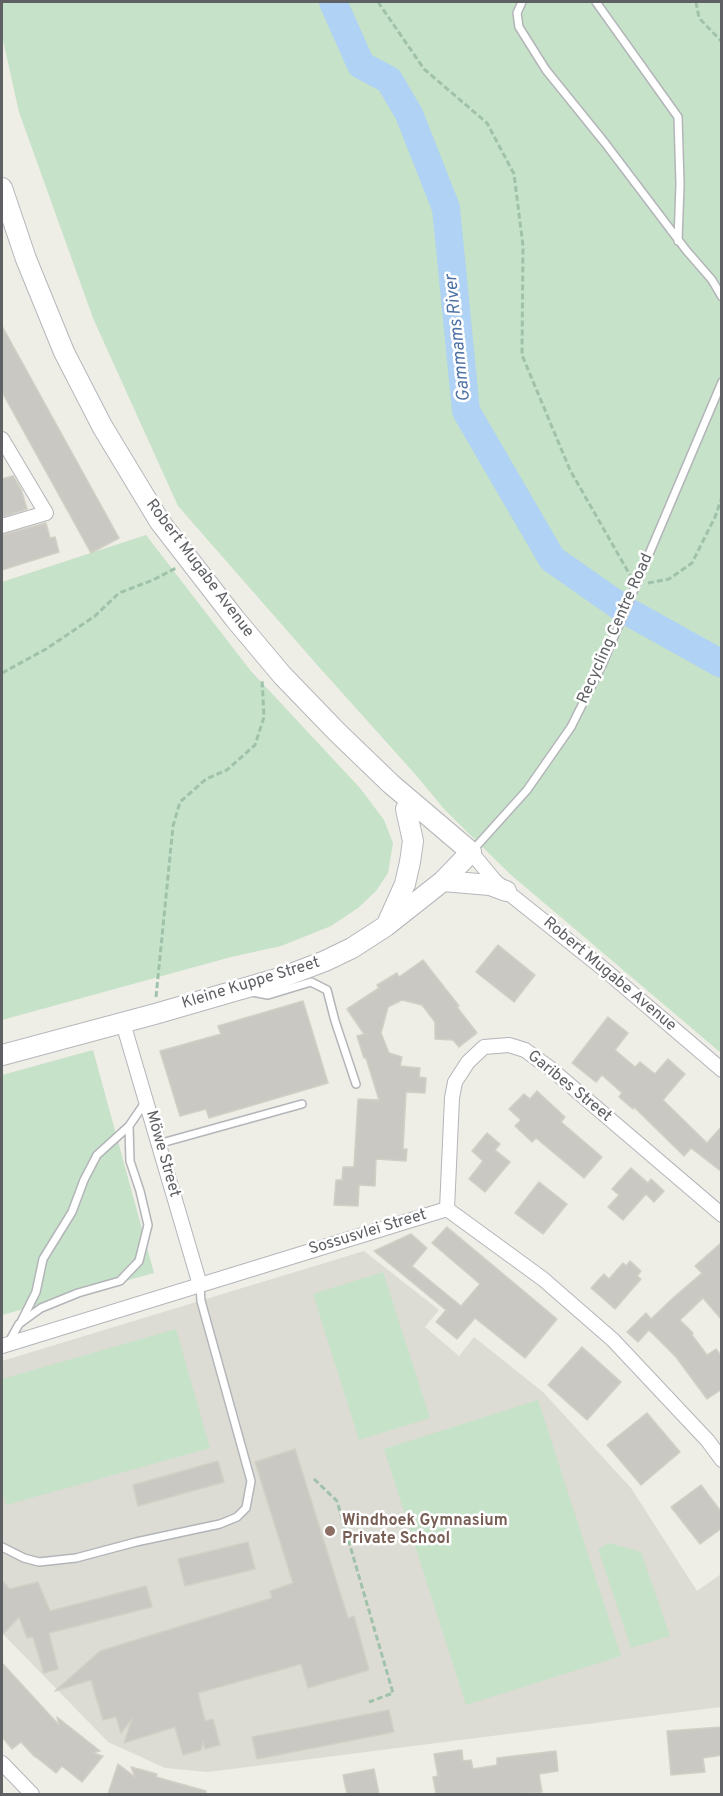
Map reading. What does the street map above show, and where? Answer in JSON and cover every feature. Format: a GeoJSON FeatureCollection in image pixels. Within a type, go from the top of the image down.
{"type":"FeatureCollection","features":[{"type":"Feature","properties":{"kind":"street","name":"Robert Mugabe Avenue"},"geometry":{"type":"LineString","coordinates":[[2,188],[26,259],[64,352],[102,426],[160,522],[234,620],[282,675],[466,858]]}},
{"type":"Feature","properties":{"kind":"street","name":"Robert Mugabe Avenue"},"geometry":{"type":"LineString","coordinates":[[2,217],[31,296],[61,365],[89,421],[158,534],[244,646],[342,750],[406,809],[605,970],[722,1070]]}},
{"type":"Feature","properties":{"kind":"street"},"geometry":{"type":"LineString","coordinates":[[2,439],[46,513],[2,526]]}},
{"type":"Feature","properties":{"kind":"street"},"geometry":{"type":"LineString","coordinates":[[386,926],[405,884],[410,862],[412,841],[406,809]]}},
{"type":"Feature","properties":{"kind":"street","name":"Kleine Kuppe Street"},"geometry":{"type":"LineString","coordinates":[[2,1055],[155,1014],[283,976],[325,961],[352,948],[386,926],[443,881],[466,858]]}},
{"type":"Feature","properties":{"kind":"street"},"geometry":{"type":"LineString","coordinates":[[443,881],[501,886]]}},
{"type":"Feature","properties":{"kind":"street","name":"Möwe Street"},"geometry":{"type":"LineString","coordinates":[[123,1023],[200,1285]]}},
{"type":"Feature","properties":{"kind":"street","name":"Garibes Street"},"geometry":{"type":"LineString","coordinates":[[447,1209],[452,1098],[455,1082],[468,1062],[484,1047],[509,1045],[525,1050],[551,1069],[722,1215]]}},
{"type":"Feature","properties":{"kind":"street","name":"Sossusvlei Street"},"geometry":{"type":"LineString","coordinates":[[4,1345],[447,1209],[543,1279],[613,1340],[708,1441],[722,1460]]}},
{"type":"Feature","properties":{"kind":"street"},"geometry":{"type":"LineString","coordinates":[[2,1764],[32,1794]]}},
{"type":"Feature","properties":{"kind":"lane"},"geometry":{"type":"LineString","coordinates":[[522,2],[518,13],[519,27],[530,47],[678,241],[712,280],[722,297]]}},
{"type":"Feature","properties":{"kind":"lane"},"geometry":{"type":"LineString","coordinates":[[596,2],[678,117],[680,184],[678,241]]}},
{"type":"Feature","properties":{"kind":"lane","name":"Recycling Centre Road"},"geometry":{"type":"LineString","coordinates":[[466,858],[526,789],[571,727],[598,673],[722,382]]}},
{"type":"Feature","properties":{"kind":"lane"},"geometry":{"type":"LineString","coordinates":[[245,987],[254,994],[268,994],[311,982],[327,990],[356,1084]]}},
{"type":"Feature","properties":{"kind":"lane"},"geometry":{"type":"LineString","coordinates":[[4,1345],[20,1324],[36,1292],[43,1258],[72,1212],[84,1180],[97,1155],[129,1126],[146,1101]]}},
{"type":"Feature","properties":{"kind":"lane"},"geometry":{"type":"LineString","coordinates":[[159,1144],[302,1104]]}},
{"type":"Feature","properties":{"kind":"lane"},"geometry":{"type":"LineString","coordinates":[[20,1324],[41,1308],[78,1293],[120,1281],[139,1261],[148,1225],[130,1161],[129,1126]]}},
{"type":"Feature","properties":{"kind":"lane"},"geometry":{"type":"LineString","coordinates":[[2,1547],[24,1558],[39,1562],[76,1558],[220,1524],[237,1517],[246,1508],[251,1481],[201,1301],[200,1285]]}},
{"type":"Feature","properties":{"kind":"path"},"geometry":{"type":"LineString","coordinates":[[378,2],[424,69],[488,123],[514,174],[523,246],[522,355],[570,470],[636,585],[669,579],[692,563],[715,517],[722,497]]}},
{"type":"Feature","properties":{"kind":"path"},"geometry":{"type":"LineString","coordinates":[[696,2],[699,18],[722,42]]}},
{"type":"Feature","properties":{"kind":"path"},"geometry":{"type":"LineString","coordinates":[[2,673],[46,649],[95,616],[119,593],[181,566]]}},
{"type":"Feature","properties":{"kind":"path"},"geometry":{"type":"LineString","coordinates":[[155,1014],[156,978],[173,826],[180,802],[206,779],[227,770],[255,745],[264,717],[261,664]]}},
{"type":"Feature","properties":{"kind":"path"},"geometry":{"type":"LineString","coordinates":[[314,1479],[337,1501],[393,1693],[369,1702]]}},
{"type":"Feature","properties":{"kind":"shaded area","name":"Windhoek Gymnasium Private School"},"geometry":{"type":"Polygon","coordinates":[[[364,1251],[439,1310],[425,1327],[459,1356],[474,1337],[543,1392],[631,1488],[697,1591],[721,1574],[721,1707],[208,1772],[165,1768],[108,1742],[2,1633],[2,1361],[364,1251]]]}},
{"type":"Feature","properties":{"kind":"green space"},"geometry":{"type":"Polygon","coordinates":[[[2,2],[721,2],[721,1053],[510,874],[445,810],[178,506],[93,318],[19,112],[2,36],[2,2]]]}},
{"type":"Feature","properties":{"kind":"green space"},"geometry":{"type":"Polygon","coordinates":[[[146,535],[250,670],[360,788],[384,820],[393,843],[388,873],[376,891],[358,908],[331,926],[281,946],[231,957],[2,1020],[2,582],[146,535]]]}},
{"type":"Feature","properties":{"kind":"green space"},"geometry":{"type":"Polygon","coordinates":[[[93,1050],[154,1273],[2,1315],[2,1075],[93,1050]]]}},
{"type":"Feature","properties":{"kind":"green space"},"geometry":{"type":"Polygon","coordinates":[[[383,1272],[430,1418],[359,1440],[313,1294],[383,1272]]]}},
{"type":"Feature","properties":{"kind":"green space"},"geometry":{"type":"Polygon","coordinates":[[[176,1329],[210,1448],[6,1505],[2,1492],[2,1379],[176,1329]]]}},
{"type":"Feature","properties":{"kind":"green space"},"geometry":{"type":"Polygon","coordinates":[[[538,1400],[621,1656],[466,1705],[384,1449],[538,1400]]]}},
{"type":"Feature","properties":{"kind":"green space"},"geometry":{"type":"Polygon","coordinates":[[[609,1543],[641,1552],[670,1636],[631,1648],[598,1549],[609,1543]]]}},
{"type":"Feature","properties":{"kind":"building"},"geometry":{"type":"Polygon","coordinates":[[[2,326],[119,538],[91,553],[2,392],[2,326]]]}},
{"type":"Feature","properties":{"kind":"building"},"geometry":{"type":"Polygon","coordinates":[[[13,476],[21,489],[27,509],[2,517],[2,479],[13,476]]]}},
{"type":"Feature","properties":{"kind":"building"},"geometry":{"type":"Polygon","coordinates":[[[46,523],[50,538],[55,537],[59,552],[2,570],[2,535],[46,523]]]}},
{"type":"Feature","properties":{"kind":"building"},"geometry":{"type":"Polygon","coordinates":[[[498,945],[535,975],[514,1002],[476,972],[498,945]]]}},
{"type":"Feature","properties":{"kind":"building"},"geometry":{"type":"Polygon","coordinates":[[[423,960],[477,1033],[459,1047],[453,1040],[435,1039],[435,1022],[422,1005],[402,1000],[388,1007],[381,1033],[389,1053],[402,1057],[400,1066],[420,1068],[419,1077],[426,1078],[425,1093],[406,1092],[403,1149],[407,1149],[406,1161],[376,1159],[375,1186],[359,1185],[358,1206],[334,1205],[336,1180],[342,1180],[343,1167],[354,1167],[358,1099],[379,1100],[357,1036],[364,1034],[347,1009],[379,988],[377,985],[397,973],[399,977],[423,960]]]}},
{"type":"Feature","properties":{"kind":"building"},"geometry":{"type":"Polygon","coordinates":[[[303,1001],[328,1083],[209,1118],[206,1109],[180,1116],[160,1051],[221,1034],[218,1026],[303,1001]]]}},
{"type":"Feature","properties":{"kind":"building"},"geometry":{"type":"Polygon","coordinates":[[[608,1017],[628,1033],[615,1050],[635,1067],[640,1062],[655,1074],[668,1059],[685,1074],[663,1100],[707,1143],[722,1126],[722,1172],[691,1148],[684,1156],[634,1107],[633,1109],[619,1097],[622,1093],[602,1075],[596,1082],[572,1063],[608,1017]]]}},
{"type":"Feature","properties":{"kind":"building"},"geometry":{"type":"Polygon","coordinates":[[[537,1091],[565,1117],[561,1122],[602,1157],[584,1178],[536,1138],[532,1142],[515,1126],[521,1120],[509,1109],[524,1094],[530,1099],[537,1091]]]}},
{"type":"Feature","properties":{"kind":"building"},"geometry":{"type":"Polygon","coordinates":[[[487,1133],[500,1144],[495,1150],[510,1162],[485,1192],[469,1179],[483,1161],[472,1151],[487,1133]]]}},
{"type":"Feature","properties":{"kind":"building"},"geometry":{"type":"Polygon","coordinates":[[[631,1168],[648,1183],[651,1179],[664,1191],[654,1202],[646,1194],[623,1220],[608,1207],[619,1195],[612,1189],[631,1168]]]}},
{"type":"Feature","properties":{"kind":"building"},"geometry":{"type":"Polygon","coordinates":[[[539,1182],[567,1204],[543,1234],[515,1213],[539,1182]]]}},
{"type":"Feature","properties":{"kind":"building"},"geometry":{"type":"Polygon","coordinates":[[[447,1227],[557,1319],[525,1358],[475,1318],[457,1339],[436,1322],[446,1310],[374,1251],[411,1234],[427,1248],[412,1266],[461,1306],[480,1284],[432,1243],[447,1227]]]}},
{"type":"Feature","properties":{"kind":"building"},"geometry":{"type":"Polygon","coordinates":[[[722,1242],[722,1320],[703,1298],[680,1320],[693,1333],[692,1335],[707,1355],[716,1349],[722,1357],[722,1389],[707,1399],[676,1357],[649,1330],[638,1342],[627,1332],[646,1313],[651,1319],[702,1273],[695,1266],[722,1242]]]}},
{"type":"Feature","properties":{"kind":"building"},"geometry":{"type":"Polygon","coordinates":[[[630,1261],[641,1271],[637,1276],[641,1279],[615,1309],[591,1288],[604,1274],[609,1279],[623,1263],[626,1266],[630,1261]]]}},
{"type":"Feature","properties":{"kind":"building"},"geometry":{"type":"Polygon","coordinates":[[[582,1347],[621,1382],[587,1420],[548,1385],[582,1347]]]}},
{"type":"Feature","properties":{"kind":"building"},"geometry":{"type":"Polygon","coordinates":[[[647,1413],[680,1452],[641,1485],[607,1445],[647,1413]]]}},
{"type":"Feature","properties":{"kind":"building"},"geometry":{"type":"Polygon","coordinates":[[[295,1449],[348,1618],[354,1616],[369,1670],[308,1688],[301,1664],[198,1693],[205,1721],[213,1719],[220,1745],[205,1749],[203,1742],[201,1750],[183,1755],[175,1727],[124,1743],[132,1719],[121,1733],[116,1717],[103,1720],[91,1680],[55,1691],[100,1651],[272,1598],[270,1591],[293,1583],[255,1462],[295,1449]]]}},
{"type":"Feature","properties":{"kind":"building"},"geometry":{"type":"Polygon","coordinates":[[[218,1461],[224,1482],[138,1506],[133,1485],[218,1461]]]}},
{"type":"Feature","properties":{"kind":"building"},"geometry":{"type":"Polygon","coordinates":[[[701,1485],[722,1513],[722,1528],[700,1544],[671,1507],[701,1485]]]}},
{"type":"Feature","properties":{"kind":"building"},"geometry":{"type":"Polygon","coordinates":[[[248,1542],[255,1569],[185,1586],[178,1559],[248,1542]]]}},
{"type":"Feature","properties":{"kind":"building"},"geometry":{"type":"Polygon","coordinates":[[[2,1581],[10,1589],[38,1582],[50,1611],[146,1586],[152,1607],[49,1633],[58,1669],[44,1673],[33,1637],[27,1638],[19,1617],[2,1635],[2,1581]]]}},
{"type":"Feature","properties":{"kind":"building"},"geometry":{"type":"Polygon","coordinates":[[[2,1663],[59,1725],[57,1717],[100,1751],[93,1753],[103,1756],[82,1782],[62,1766],[56,1773],[35,1757],[21,1742],[12,1749],[2,1737],[2,1663]]]}},
{"type":"Feature","properties":{"kind":"building"},"geometry":{"type":"Polygon","coordinates":[[[389,1710],[394,1732],[257,1759],[252,1737],[389,1710]]]}},
{"type":"Feature","properties":{"kind":"building"},"geometry":{"type":"Polygon","coordinates":[[[722,1727],[722,1755],[703,1758],[705,1772],[671,1775],[667,1731],[722,1727]]]}},
{"type":"Feature","properties":{"kind":"building"},"geometry":{"type":"Polygon","coordinates":[[[462,1750],[463,1761],[471,1760],[473,1769],[497,1765],[497,1758],[556,1751],[558,1771],[539,1774],[542,1792],[436,1794],[433,1777],[438,1776],[434,1754],[462,1750]]]}},
{"type":"Feature","properties":{"kind":"building"},"geometry":{"type":"Polygon","coordinates":[[[118,1764],[135,1777],[131,1767],[157,1774],[156,1777],[206,1791],[206,1794],[108,1794],[118,1764]]]}},
{"type":"Feature","properties":{"kind":"building"},"geometry":{"type":"Polygon","coordinates":[[[374,1769],[379,1794],[347,1794],[343,1775],[374,1769]]]}},
{"type":"Feature","properties":{"kind":"waterway","name":"Gammams River"},"geometry":{"type":"LineString","coordinates":[[333,2],[361,65],[389,80],[409,114],[446,208],[466,411],[552,559],[625,610],[722,664]]}},
{"type":"Feature","properties":{"kind":"place","name":"Windhoek Gymnasium Private School"},"geometry":{"type":"Point","coordinates":[330,1531]}}]}
